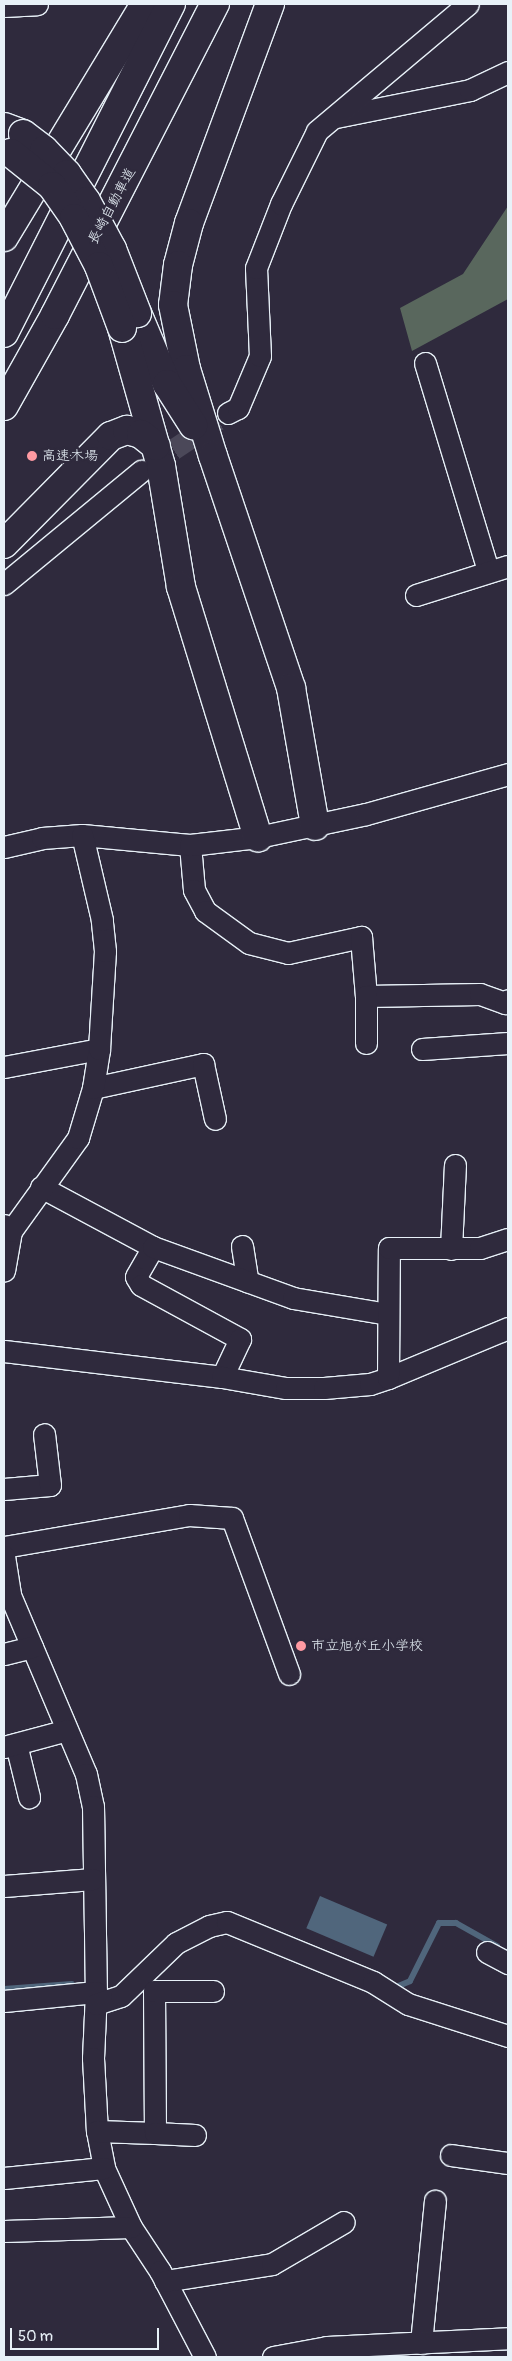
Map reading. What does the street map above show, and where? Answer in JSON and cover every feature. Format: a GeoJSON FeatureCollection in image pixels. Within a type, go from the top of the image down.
{"type":"FeatureCollection","features":[{"type":"Feature","properties":{"kind":"highway"},"geometry":{"type":"LineString","coordinates":[[4,237],[145,4]]}},
{"type":"Feature","properties":{"kind":"highway"},"geometry":{"type":"LineString","coordinates":[[4,333],[171,4]]}},
{"type":"Feature","properties":{"kind":"highway","name":"長崎自動車道"},"geometry":{"type":"LineString","coordinates":[[4,406],[55,316],[215,4]]}},
{"type":"Feature","properties":{"kind":"highway"},"geometry":{"type":"LineString","coordinates":[[270,4],[189,223],[178,265],[173,305],[186,369],[213,456],[291,688],[315,826]]}},
{"type":"Feature","properties":{"kind":"highway"},"geometry":{"type":"LineString","coordinates":[[10,141],[52,186],[74,218],[130,321],[213,456]]}},
{"type":"Feature","properties":{"kind":"highway"},"geometry":{"type":"LineString","coordinates":[[130,321],[156,446],[182,587],[258,838]]}},
{"type":"Feature","properties":{"kind":"highway"},"geometry":{"type":"LineString","coordinates":[[4,544],[111,436],[127,430],[141,434],[156,446]]}},
{"type":"Feature","properties":{"kind":"street"},"geometry":{"type":"LineString","coordinates":[[4,6],[37,4]]}},
{"type":"Feature","properties":{"kind":"street"},"geometry":{"type":"LineString","coordinates":[[228,413],[238,408],[260,356],[256,268],[281,204],[318,131],[468,4]]}},
{"type":"Feature","properties":{"kind":"street"},"geometry":{"type":"LineString","coordinates":[[333,117],[470,90],[508,72]]}},
{"type":"Feature","properties":{"kind":"street"},"geometry":{"type":"LineString","coordinates":[[425,363],[488,572]]}},
{"type":"Feature","properties":{"kind":"street"},"geometry":{"type":"LineString","coordinates":[[4,584],[141,471]]}},
{"type":"Feature","properties":{"kind":"street"},"geometry":{"type":"LineString","coordinates":[[416,595],[508,566]]}},
{"type":"Feature","properties":{"kind":"street"},"geometry":{"type":"LineString","coordinates":[[4,847],[42,838],[82,835],[190,845],[258,838],[315,826],[468,788],[508,774]]}},
{"type":"Feature","properties":{"kind":"street"},"geometry":{"type":"LineString","coordinates":[[4,1270],[7,1228],[78,1138],[92,1088],[99,1049],[105,952],[102,920],[82,835]]}},
{"type":"Feature","properties":{"kind":"street"},"geometry":{"type":"LineString","coordinates":[[190,845],[194,890],[205,911],[249,943],[288,953],[360,937],[366,996],[366,1043]]}},
{"type":"Feature","properties":{"kind":"street"},"geometry":{"type":"LineString","coordinates":[[366,996],[480,994],[507,1005]]}},
{"type":"Feature","properties":{"kind":"street"},"geometry":{"type":"LineString","coordinates":[[422,1049],[508,1043]]}},
{"type":"Feature","properties":{"kind":"street"},"geometry":{"type":"LineString","coordinates":[[4,1067],[99,1049]]}},
{"type":"Feature","properties":{"kind":"street"},"geometry":{"type":"LineString","coordinates":[[92,1088],[203,1064],[215,1119]]}},
{"type":"Feature","properties":{"kind":"street"},"geometry":{"type":"LineString","coordinates":[[451,1249],[455,1166]]}},
{"type":"Feature","properties":{"kind":"street"},"geometry":{"type":"LineString","coordinates":[[41,1187],[154,1247],[248,1282],[293,1298],[388,1314]]}},
{"type":"Feature","properties":{"kind":"street"},"geometry":{"type":"LineString","coordinates":[[388,1378],[388,1248],[480,1248],[508,1239]]}},
{"type":"Feature","properties":{"kind":"street"},"geometry":{"type":"LineString","coordinates":[[242,1246],[248,1282]]}},
{"type":"Feature","properties":{"kind":"street"},"geometry":{"type":"LineString","coordinates":[[154,1247],[136,1277],[142,1285],[240,1339],[222,1377]]}},
{"type":"Feature","properties":{"kind":"street"},"geometry":{"type":"LineString","coordinates":[[4,1351],[222,1377],[286,1388],[361,1384],[388,1378],[508,1328]]}},
{"type":"Feature","properties":{"kind":"street"},"geometry":{"type":"LineString","coordinates":[[4,1489],[50,1485],[44,1434]]}},
{"type":"Feature","properties":{"kind":"street"},"geometry":{"type":"LineString","coordinates":[[4,1547],[189,1515],[232,1518],[290,1674]]}},
{"type":"Feature","properties":{"kind":"street"},"geometry":{"type":"LineString","coordinates":[[4,1556],[7,1595],[32,1647],[86,1774],[93,1806],[96,1998],[93,2058],[98,2131],[104,2168],[131,2227],[164,2281],[205,2357]]}},
{"type":"Feature","properties":{"kind":"street"},"geometry":{"type":"LineString","coordinates":[[4,1654],[32,1647]]}},
{"type":"Feature","properties":{"kind":"street"},"geometry":{"type":"LineString","coordinates":[[29,1797],[10,1746],[67,1730]]}},
{"type":"Feature","properties":{"kind":"street"},"geometry":{"type":"LineString","coordinates":[[4,1886],[93,1879]]}},
{"type":"Feature","properties":{"kind":"street"},"geometry":{"type":"LineString","coordinates":[[4,2001],[121,1996],[176,1943],[209,1926],[227,1922],[374,1982],[408,2004],[508,2036]]}},
{"type":"Feature","properties":{"kind":"street"},"geometry":{"type":"LineString","coordinates":[[487,1952],[508,1963]]}},
{"type":"Feature","properties":{"kind":"street"},"geometry":{"type":"LineString","coordinates":[[155,2133],[154,1991],[213,1991]]}},
{"type":"Feature","properties":{"kind":"street"},"geometry":{"type":"LineString","coordinates":[[98,2131],[195,2135]]}},
{"type":"Feature","properties":{"kind":"street"},"geometry":{"type":"LineString","coordinates":[[451,2155],[508,2163]]}},
{"type":"Feature","properties":{"kind":"street"},"geometry":{"type":"LineString","coordinates":[[4,2178],[104,2168]]}},
{"type":"Feature","properties":{"kind":"street"},"geometry":{"type":"LineString","coordinates":[[428,2350],[435,2201]]}},
{"type":"Feature","properties":{"kind":"street"},"geometry":{"type":"LineString","coordinates":[[164,2281],[272,2264],[344,2222]]}},
{"type":"Feature","properties":{"kind":"street"},"geometry":{"type":"LineString","coordinates":[[4,2231],[131,2227]]}},
{"type":"Feature","properties":{"kind":"street"},"geometry":{"type":"LineString","coordinates":[[273,2357],[327,2347],[428,2350],[508,2338]]}},
{"type":"Feature","properties":{"kind":"green space"},"geometry":{"type":"Polygon","coordinates":[[[508,206],[508,299],[412,351],[400,308],[463,274],[508,206]]]}},
{"type":"Feature","properties":{"kind":"water"},"geometry":{"type":"Polygon","coordinates":[[[320,1896],[387,1925],[374,1957],[306,1928],[320,1896]]]}},
{"type":"Feature","properties":{"kind":"waterway"},"geometry":{"type":"LineString","coordinates":[[391,1984],[396,1987],[410,1981],[439,1923],[456,1923],[497,1946]]}},
{"type":"Feature","properties":{"kind":"waterway"},"geometry":{"type":"LineString","coordinates":[[4,1989],[72,1984]]}},
{"type":"Feature","properties":{"kind":"tunnel"},"geometry":{"type":"LineString","coordinates":[[147,467],[228,413]]}},
{"type":"Feature","properties":{"kind":"place","name":"高速木場"},"geometry":{"type":"Point","coordinates":[32,456]}},
{"type":"Feature","properties":{"kind":"place","name":"市立旭が丘小学校"},"geometry":{"type":"Point","coordinates":[301,1646]}}]}
